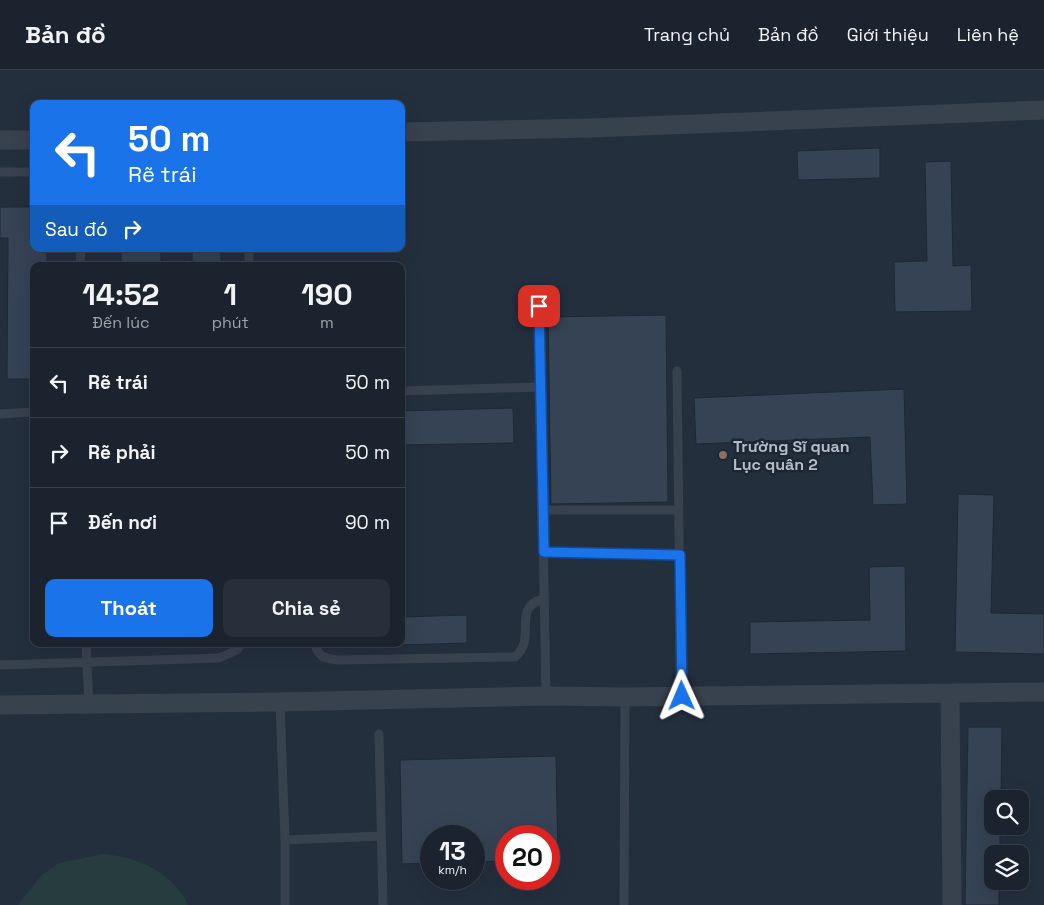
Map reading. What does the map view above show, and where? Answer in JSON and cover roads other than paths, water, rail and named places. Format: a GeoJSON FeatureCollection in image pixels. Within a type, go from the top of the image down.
{"type":"FeatureCollection","features":[{"type":"Feature","properties":{"kind":"street"},"geometry":{"type":"LineString","coordinates":[[405,132],[592,128],[1044,110]]}},
{"type":"Feature","properties":{"kind":"street"},"geometry":{"type":"LineString","coordinates":[[0,140],[30,140]]}},
{"type":"Feature","properties":{"kind":"street"},"geometry":{"type":"LineString","coordinates":[[0,705],[280,702],[546,696],[624,697],[1044,692]]}},
{"type":"Feature","properties":{"kind":"street"},"geometry":{"type":"LineString","coordinates":[[950,694],[952,905]]}},
{"type":"Feature","properties":{"kind":"lane"},"geometry":{"type":"LineString","coordinates":[[0,172],[30,172]]}},
{"type":"Feature","properties":{"kind":"lane"},"geometry":{"type":"LineString","coordinates":[[539,306],[546,696]]}},
{"type":"Feature","properties":{"kind":"lane"},"geometry":{"type":"LineString","coordinates":[[677,370],[682,696]]}},
{"type":"Feature","properties":{"kind":"lane"},"geometry":{"type":"LineString","coordinates":[[405,391],[540,387]]}},
{"type":"Feature","properties":{"kind":"lane"},"geometry":{"type":"LineString","coordinates":[[0,414],[30,412]]}},
{"type":"Feature","properties":{"kind":"lane"},"geometry":{"type":"LineString","coordinates":[[543,510],[679,510]]}},
{"type":"Feature","properties":{"kind":"lane"},"geometry":{"type":"LineString","coordinates":[[544,552],[680,555]]}},
{"type":"Feature","properties":{"kind":"lane"},"geometry":{"type":"LineString","coordinates":[[316,647],[318,653],[325,658],[337,660],[515,656],[522,651],[525,642],[526,610],[534,601],[544,598]]}},
{"type":"Feature","properties":{"kind":"lane"},"geometry":{"type":"LineString","coordinates":[[86,647],[89,705]]}},
{"type":"Feature","properties":{"kind":"lane"},"geometry":{"type":"LineString","coordinates":[[0,665],[87,664],[220,658],[240,647]]}},
{"type":"Feature","properties":{"kind":"lane"},"geometry":{"type":"LineString","coordinates":[[624,697],[624,905]]}},
{"type":"Feature","properties":{"kind":"lane"},"geometry":{"type":"LineString","coordinates":[[280,702],[285,840],[285,905]]}},
{"type":"Feature","properties":{"kind":"lane"},"geometry":{"type":"LineString","coordinates":[[379,734],[383,905]]}},
{"type":"Feature","properties":{"kind":"lane"},"geometry":{"type":"LineString","coordinates":[[285,840],[382,836]]}},
{"type":"Feature","properties":{"kind":"place","name":"Trường Sĩ quan Lục quân 2"},"geometry":{"type":"Point","coordinates":[723,455]}}]}
